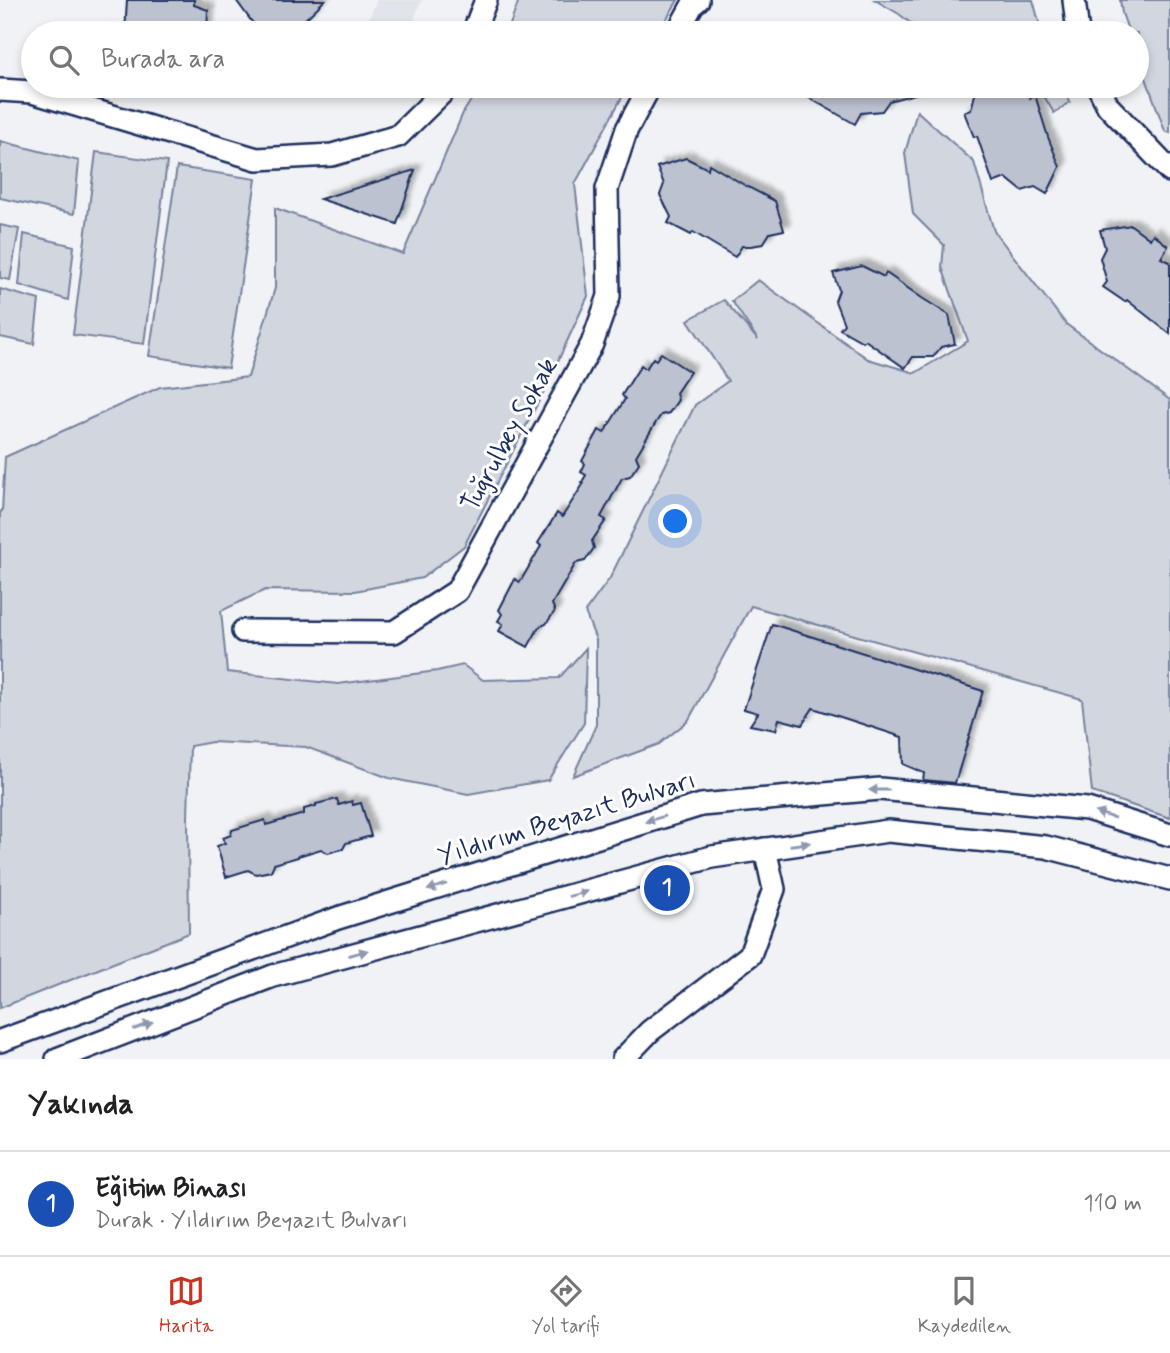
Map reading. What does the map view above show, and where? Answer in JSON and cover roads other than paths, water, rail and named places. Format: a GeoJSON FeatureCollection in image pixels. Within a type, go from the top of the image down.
{"type":"FeatureCollection","features":[{"type":"Feature","properties":{"kind":"street"},"geometry":{"type":"LineString","coordinates":[[478,21],[486,0]]}},
{"type":"Feature","properties":{"kind":"street"},"geometry":{"type":"LineString","coordinates":[[684,21],[698,0]]}},
{"type":"Feature","properties":{"kind":"street"},"geometry":{"type":"LineString","coordinates":[[1074,0],[1077,21]]}},
{"type":"Feature","properties":{"kind":"street"},"geometry":{"type":"LineString","coordinates":[[0,90],[21,91]]}},
{"type":"Feature","properties":{"kind":"street"},"geometry":{"type":"LineString","coordinates":[[52,98],[257,159],[332,155],[398,135],[437,98]]}},
{"type":"Feature","properties":{"kind":"street","name":"Tuğrulbey Sokak"},"geometry":{"type":"LineString","coordinates":[[243,631],[394,632],[457,591],[592,344],[608,296],[607,189],[627,129],[644,98]]}},
{"type":"Feature","properties":{"kind":"street"},"geometry":{"type":"LineString","coordinates":[[1104,98],[1108,106],[1170,171]]}},
{"type":"Feature","properties":{"kind":"street","name":"Yıldırım Beyazıt Bulvarı"},"geometry":{"type":"LineString","coordinates":[[0,1041],[338,918],[701,805],[880,789],[1087,809],[1170,835]]}},
{"type":"Feature","properties":{"kind":"street"},"geometry":{"type":"LineString","coordinates":[[57,1059],[273,976],[712,858],[765,849],[888,831],[1046,847],[1170,879]]}},
{"type":"Feature","properties":{"kind":"street"},"geometry":{"type":"LineString","coordinates":[[623,1059],[650,1031],[750,955],[774,889],[765,849]]}},
{"type":"Feature","properties":{"kind":"place","name":"Eğitim Binası"},"geometry":{"type":"Point","coordinates":[667,888]}}]}
